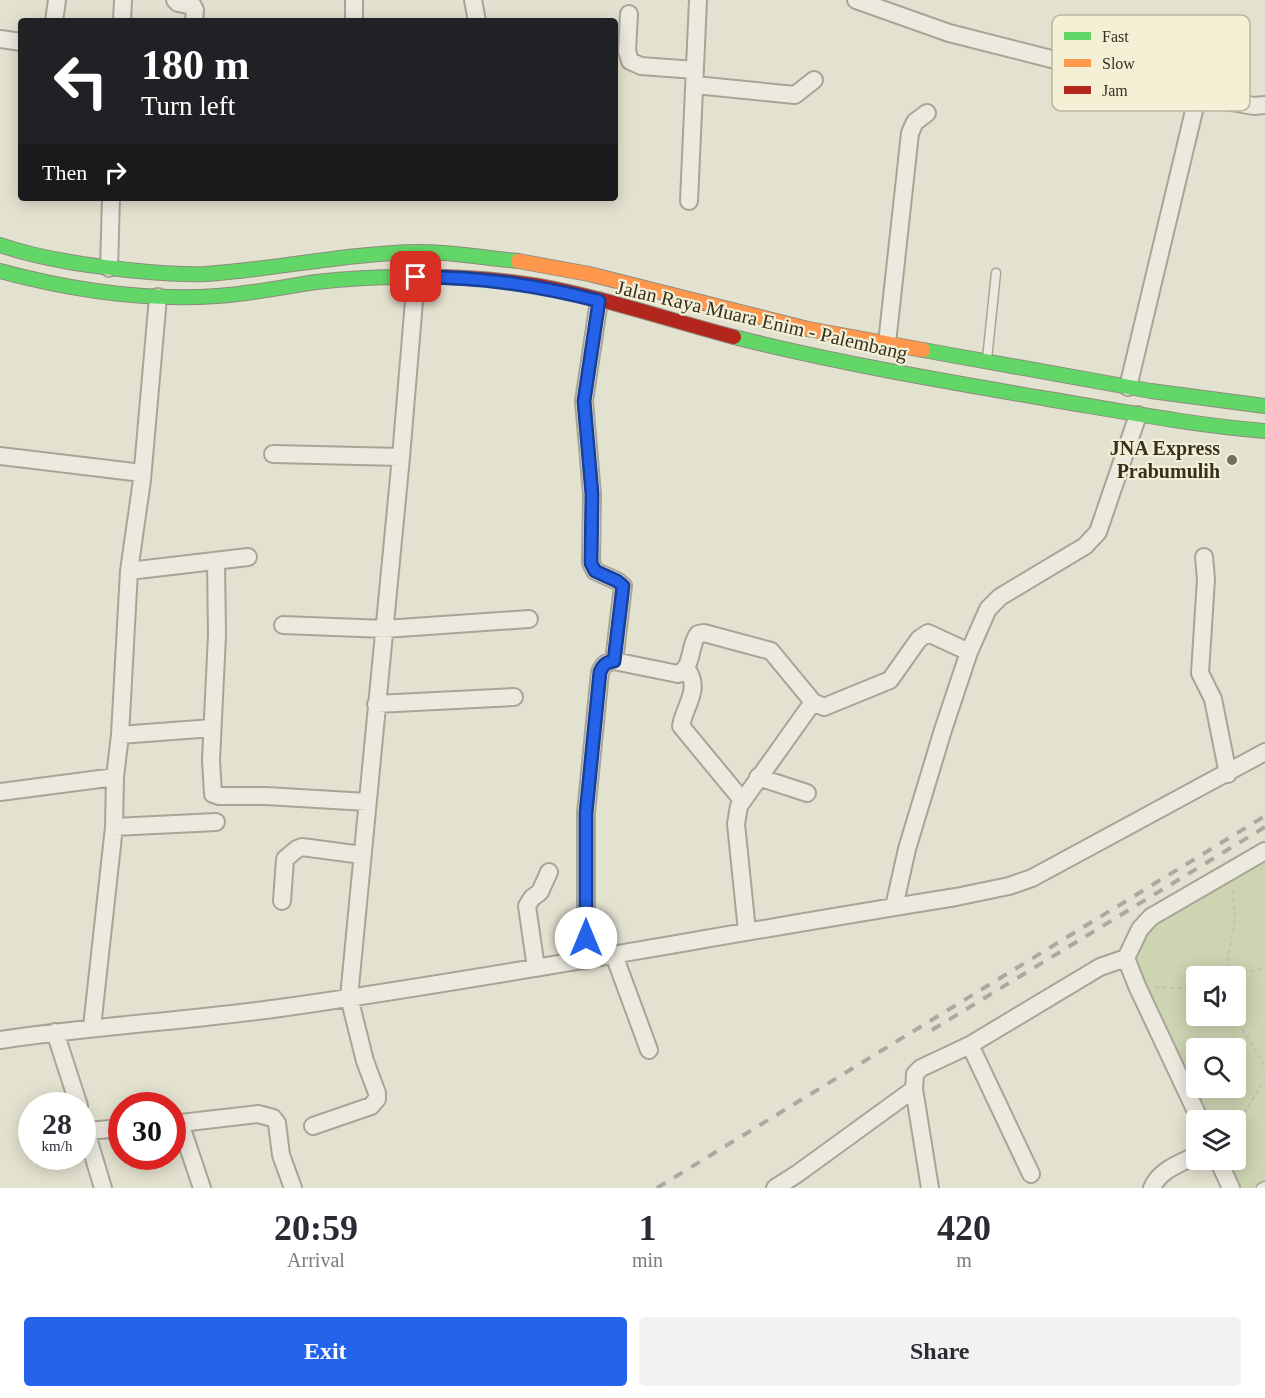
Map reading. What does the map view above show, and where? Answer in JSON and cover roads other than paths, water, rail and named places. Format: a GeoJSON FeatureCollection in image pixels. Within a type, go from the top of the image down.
{"type":"FeatureCollection","features":[{"type":"Feature","properties":{"kind":"main road","name":"Jalan Raya Muara Enim - Palembang"},"geometry":{"type":"LineString","coordinates":[[0,245],[26,254],[109,268],[204,274],[261,269],[322,259],[416,252],[524,261],[578,271],[798,326],[987,363],[1207,399],[1265,405]]}},
{"type":"Feature","properties":{"kind":"main road","name":"Jalan Raya Muara Enim - Palembang"},"geometry":{"type":"LineString","coordinates":[[0,271],[47,283],[158,297],[204,297],[259,293],[318,282],[416,277],[468,277],[518,283],[599,301],[811,355],[1072,404],[1214,427],[1265,431]]}},
{"type":"Feature","properties":{"kind":"main road"},"geometry":{"type":"LineString","coordinates":[[1038,398],[1042,372]]}},
{"type":"Feature","properties":{"kind":"main road"},"geometry":{"type":"LineString","coordinates":[[1072,404],[1074,377]]}},
{"type":"Feature","properties":{"kind":"street"},"geometry":{"type":"LineString","coordinates":[[54,18],[57,0]]}},
{"type":"Feature","properties":{"kind":"street"},"geometry":{"type":"LineString","coordinates":[[122,18],[123,0]]}},
{"type":"Feature","properties":{"kind":"street"},"geometry":{"type":"LineString","coordinates":[[175,0],[178,3],[194,6],[194,18]]}},
{"type":"Feature","properties":{"kind":"street"},"geometry":{"type":"LineString","coordinates":[[354,0],[354,18]]}},
{"type":"Feature","properties":{"kind":"street"},"geometry":{"type":"LineString","coordinates":[[474,0],[477,18]]}},
{"type":"Feature","properties":{"kind":"street"},"geometry":{"type":"LineString","coordinates":[[689,201],[698,0]]}},
{"type":"Feature","properties":{"kind":"street"},"geometry":{"type":"LineString","coordinates":[[858,0],[949,33],[1052,58]]}},
{"type":"Feature","properties":{"kind":"street"},"geometry":{"type":"LineString","coordinates":[[629,14],[627,51],[630,61],[641,66],[795,95],[814,80]]}},
{"type":"Feature","properties":{"kind":"street"},"geometry":{"type":"LineString","coordinates":[[0,39],[18,42]]}},
{"type":"Feature","properties":{"kind":"street"},"geometry":{"type":"LineString","coordinates":[[1250,105],[1265,105]]}},
{"type":"Feature","properties":{"kind":"street"},"geometry":{"type":"LineString","coordinates":[[1128,387],[1194,111]]}},
{"type":"Feature","properties":{"kind":"street"},"geometry":{"type":"LineString","coordinates":[[886,343],[910,133],[915,122],[927,113]]}},
{"type":"Feature","properties":{"kind":"street"},"geometry":{"type":"LineString","coordinates":[[109,268],[111,201]]}},
{"type":"Feature","properties":{"kind":"street"},"geometry":{"type":"LineString","coordinates":[[313,1126],[371,1106],[376,1100],[377,1093],[365,1061],[349,997],[385,630],[416,277]]}},
{"type":"Feature","properties":{"kind":"street"},"geometry":{"type":"LineString","coordinates":[[92,1027],[114,827],[115,777],[120,735],[129,571],[142,474],[158,297]]}},
{"type":"Feature","properties":{"kind":"street"},"geometry":{"type":"LineString","coordinates":[[599,301],[584,401],[592,494],[591,563],[595,571],[623,586],[614,661]]}},
{"type":"Feature","properties":{"kind":"street"},"geometry":{"type":"LineString","coordinates":[[894,907],[907,849],[969,652],[988,609],[994,602],[1094,539],[1138,415]]}},
{"type":"Feature","properties":{"kind":"street"},"geometry":{"type":"LineString","coordinates":[[273,454],[401,457]]}},
{"type":"Feature","properties":{"kind":"street"},"geometry":{"type":"LineString","coordinates":[[0,456],[142,474]]}},
{"type":"Feature","properties":{"kind":"street"},"geometry":{"type":"LineString","coordinates":[[129,571],[248,557]]}},
{"type":"Feature","properties":{"kind":"street"},"geometry":{"type":"LineString","coordinates":[[1204,557],[1206,579],[1200,674],[1213,699],[1228,774]]}},
{"type":"Feature","properties":{"kind":"street"},"geometry":{"type":"LineString","coordinates":[[216,561],[217,634],[211,791],[215,795],[367,802]]}},
{"type":"Feature","properties":{"kind":"street"},"geometry":{"type":"LineString","coordinates":[[283,625],[385,630],[529,619]]}},
{"type":"Feature","properties":{"kind":"street"},"geometry":{"type":"LineString","coordinates":[[586,960],[587,801],[600,672],[603,666],[614,661],[678,674],[684,672],[686,668],[694,638],[704,633],[764,648],[777,657],[813,702],[824,707],[884,684],[896,674],[919,639],[928,633],[969,652]]}},
{"type":"Feature","properties":{"kind":"street"},"geometry":{"type":"LineString","coordinates":[[686,668],[692,676],[694,688],[681,726],[742,800]]}},
{"type":"Feature","properties":{"kind":"street"},"geometry":{"type":"LineString","coordinates":[[376,704],[514,697]]}},
{"type":"Feature","properties":{"kind":"street"},"geometry":{"type":"LineString","coordinates":[[747,931],[736,814],[742,800],[813,702]]}},
{"type":"Feature","properties":{"kind":"street"},"geometry":{"type":"LineString","coordinates":[[120,735],[212,728]]}},
{"type":"Feature","properties":{"kind":"street"},"geometry":{"type":"LineString","coordinates":[[0,1040],[92,1027],[278,1008],[586,960],[1009,886],[1032,878],[1265,752]]}},
{"type":"Feature","properties":{"kind":"street"},"geometry":{"type":"LineString","coordinates":[[0,792],[115,777]]}},
{"type":"Feature","properties":{"kind":"street"},"geometry":{"type":"LineString","coordinates":[[758,777],[807,793]]}},
{"type":"Feature","properties":{"kind":"street"},"geometry":{"type":"LineString","coordinates":[[114,827],[216,822]]}},
{"type":"Feature","properties":{"kind":"street"},"geometry":{"type":"LineString","coordinates":[[282,901],[285,859],[297,849],[302,847],[362,855]]}},
{"type":"Feature","properties":{"kind":"street"},"geometry":{"type":"LineString","coordinates":[[930,1188],[914,1089],[915,1074],[921,1068],[970,1045],[1100,967],[1126,958],[1140,929],[1151,917],[1265,851]]}},
{"type":"Feature","properties":{"kind":"street"},"geometry":{"type":"LineString","coordinates":[[536,968],[527,906],[540,892],[549,872]]}},
{"type":"Feature","properties":{"kind":"street"},"geometry":{"type":"LineString","coordinates":[[614,955],[649,1050]]}},
{"type":"Feature","properties":{"kind":"street"},"geometry":{"type":"LineString","coordinates":[[1126,958],[1195,1110]]}},
{"type":"Feature","properties":{"kind":"street"},"geometry":{"type":"LineString","coordinates":[[55,1032],[74,1092]]}},
{"type":"Feature","properties":{"kind":"street"},"geometry":{"type":"LineString","coordinates":[[970,1045],[1031,1174]]}},
{"type":"Feature","properties":{"kind":"street"},"geometry":{"type":"LineString","coordinates":[[775,1188],[914,1089]]}},
{"type":"Feature","properties":{"kind":"street"},"geometry":{"type":"LineString","coordinates":[[186,1122],[258,1114],[273,1118],[277,1123],[281,1155],[293,1188]]}},
{"type":"Feature","properties":{"kind":"street"},"geometry":{"type":"LineString","coordinates":[[186,1148],[202,1188]]}},
{"type":"Feature","properties":{"kind":"street"},"geometry":{"type":"LineString","coordinates":[[1152,1188],[1157,1178],[1186,1161]]}},
{"type":"Feature","properties":{"kind":"street"},"geometry":{"type":"LineString","coordinates":[[96,1163],[103,1188]]}},
{"type":"Feature","properties":{"kind":"street"},"geometry":{"type":"LineString","coordinates":[[1223,1170],[1231,1188]]}},
{"type":"Feature","properties":{"kind":"lane"},"geometry":{"type":"LineString","coordinates":[[987,363],[996,273]]}},
{"type":"Feature","properties":{"kind":"lane"},"geometry":{"type":"LineString","coordinates":[[1261,1188],[1265,1185]]}},
{"type":"Feature","properties":{"kind":"railway"},"geometry":{"type":"LineString","coordinates":[[657,1188],[1265,816]]}},
{"type":"Feature","properties":{"kind":"railway"},"geometry":{"type":"LineString","coordinates":[[932,1030],[1265,827]]}},
{"type":"Feature","properties":{"kind":"place","name":"JNA Express Prabumulih"},"geometry":{"type":"Point","coordinates":[1232,460]}}]}
